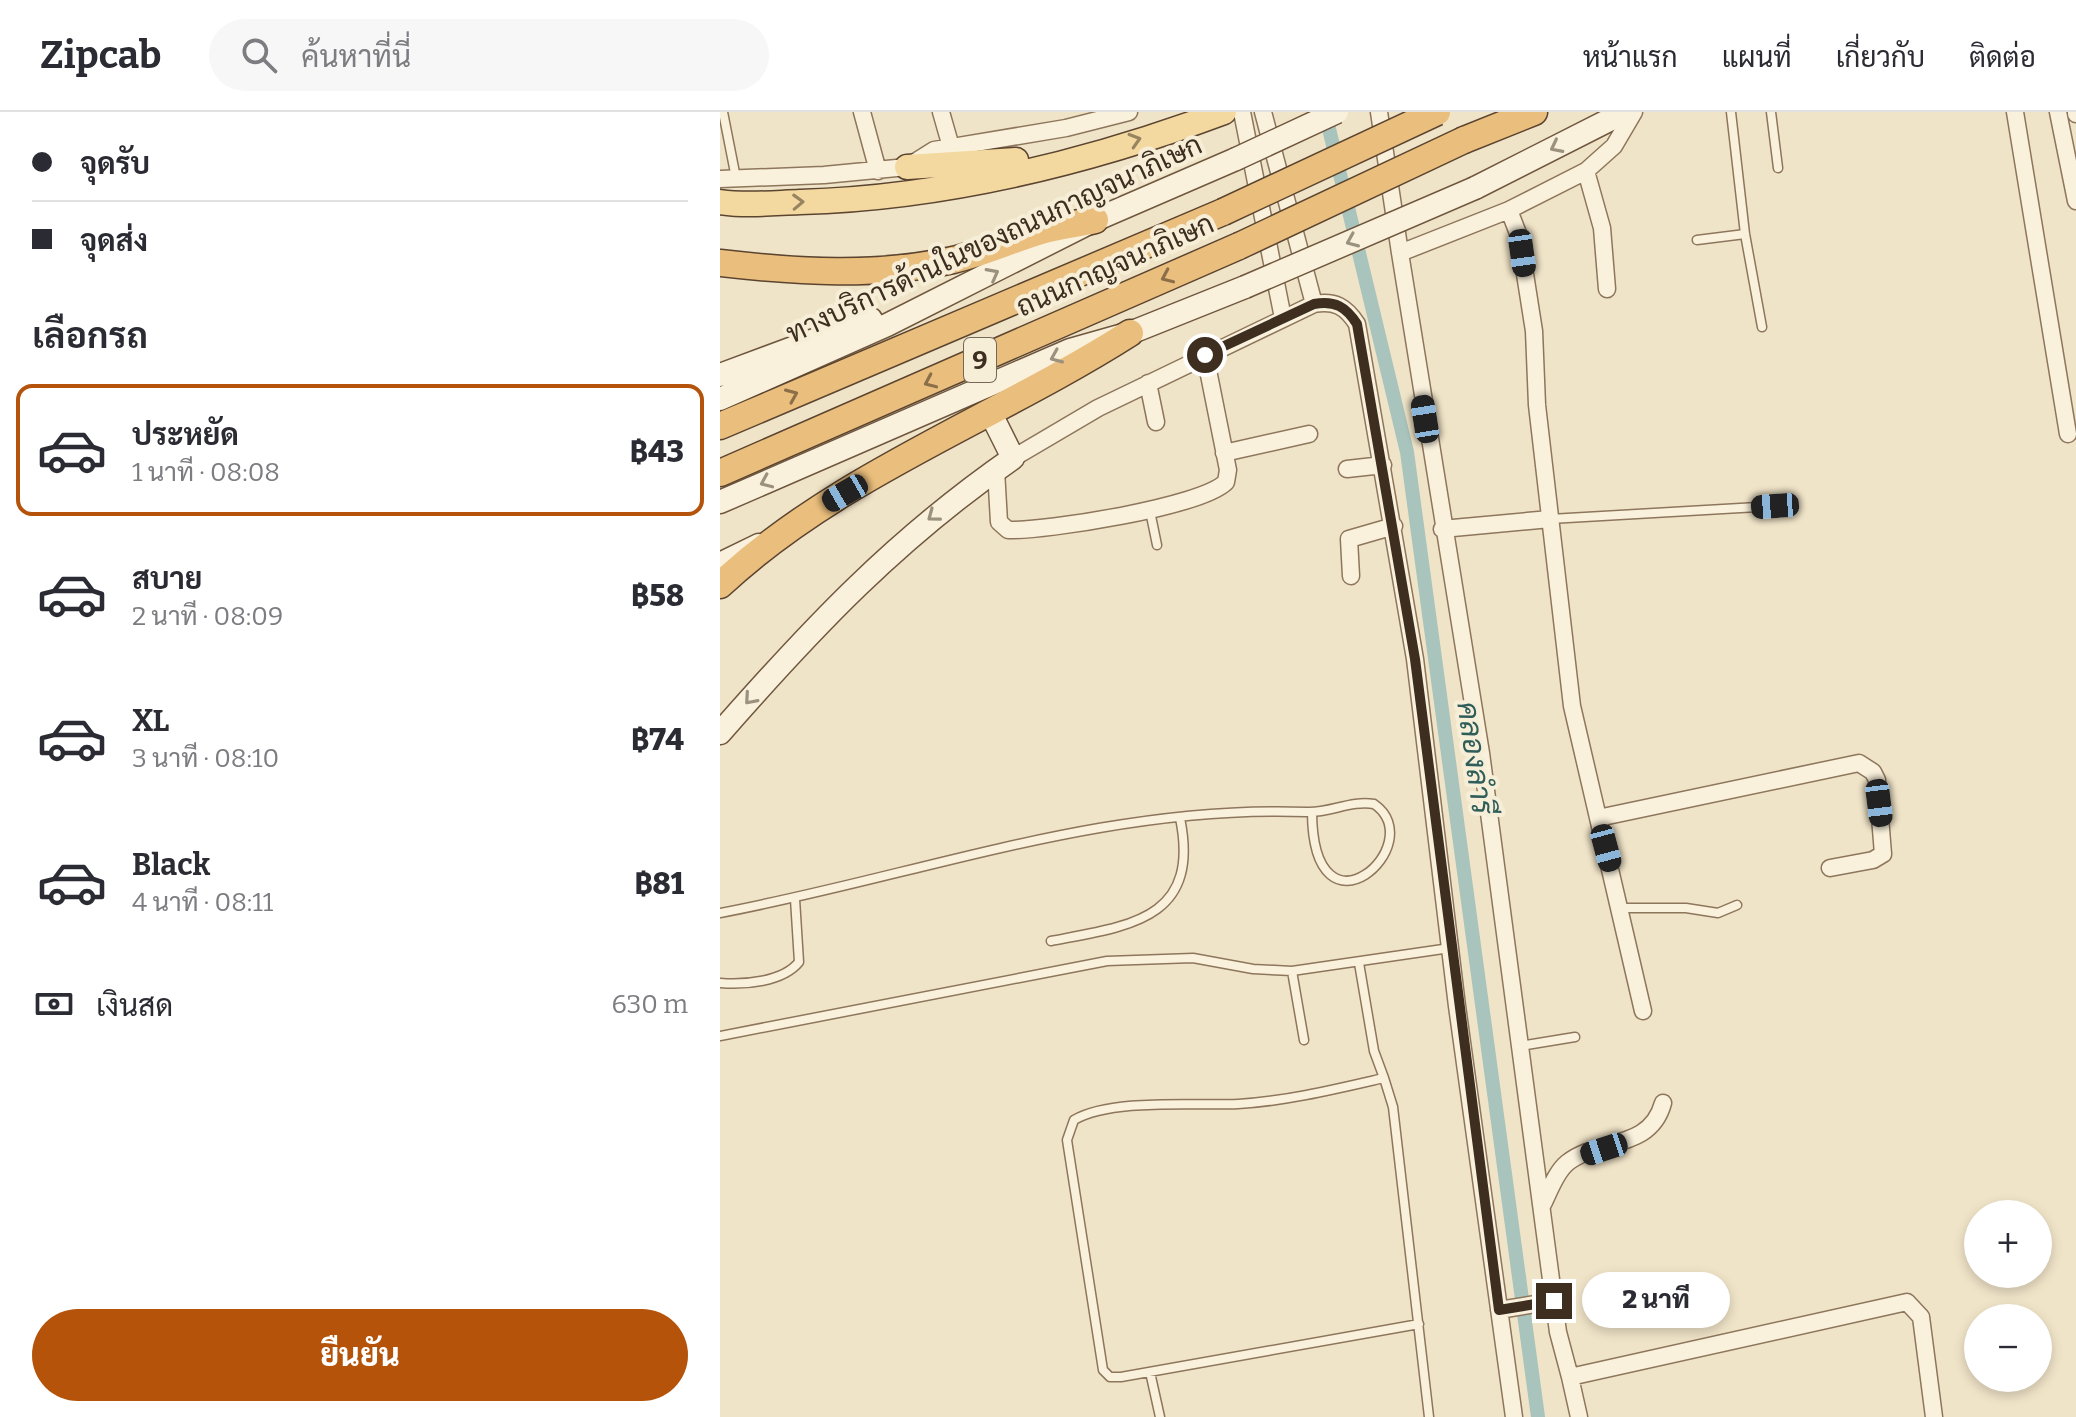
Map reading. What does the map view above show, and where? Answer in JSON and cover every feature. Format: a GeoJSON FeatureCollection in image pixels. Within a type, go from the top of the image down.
{"type":"FeatureCollection","features":[{"type":"Feature","properties":{"kind":"highway","name":"ถนนกาญจนาภิเษก"},"geometry":{"type":"LineString","coordinates":[[720,426],[1223,212],[1437,112]]}},
{"type":"Feature","properties":{"kind":"highway","name":"ถนนกาญจนาภิเษก"},"geometry":{"type":"LineString","coordinates":[[720,473],[1239,246],[1464,140],[1534,112]]}},
{"type":"Feature","properties":{"kind":"highway"},"geometry":{"type":"LineString","coordinates":[[720,263],[780,270],[853,272],[906,268],[954,260],[1042,230],[1095,220]]}},
{"type":"Feature","properties":{"kind":"highway"},"geometry":{"type":"LineString","coordinates":[[720,585],[774,538],[861,483],[991,414],[1130,333]]}},
{"type":"Feature","properties":{"kind":"main road","name":"ทางบริการด้านในของถนนกาญจนาภิเษก"},"geometry":{"type":"LineString","coordinates":[[720,399],[922,307],[1095,220],[1337,112]]}},
{"type":"Feature","properties":{"kind":"main road"},"geometry":{"type":"LineString","coordinates":[[720,502],[1070,350],[1130,333],[1245,287],[1475,188],[1625,112]]}},
{"type":"Feature","properties":{"kind":"main road"},"geometry":{"type":"LineString","coordinates":[[725,204],[834,201],[942,188],[1087,155],[1219,114]]}},
{"type":"Feature","properties":{"kind":"main road"},"geometry":{"type":"LineString","coordinates":[[907,167],[1087,155]]}},
{"type":"Feature","properties":{"kind":"main road"},"geometry":{"type":"LineString","coordinates":[[720,375],[851,325],[922,307]]}},
{"type":"Feature","properties":{"kind":"main road"},"geometry":{"type":"LineString","coordinates":[[720,733],[853,587],[918,528],[1004,464],[991,414]]}},
{"type":"Feature","properties":{"kind":"main road"},"geometry":{"type":"LineString","coordinates":[[720,564],[774,538]]}},
{"type":"Feature","properties":{"kind":"street"},"geometry":{"type":"LineString","coordinates":[[862,112],[878,171]]}},
{"type":"Feature","properties":{"kind":"street"},"geometry":{"type":"LineString","coordinates":[[941,112],[951,147]]}},
{"type":"Feature","properties":{"kind":"street"},"geometry":{"type":"LineString","coordinates":[[728,179],[907,167],[934,150],[1129,112]]}},
{"type":"Feature","properties":{"kind":"street"},"geometry":{"type":"LineString","coordinates":[[1242,112],[1283,318]]}},
{"type":"Feature","properties":{"kind":"street"},"geometry":{"type":"LineString","coordinates":[[1263,112],[1314,304]]}},
{"type":"Feature","properties":{"kind":"street"},"geometry":{"type":"LineString","coordinates":[[1379,112],[1442,529],[1481,753],[1542,1206],[1548,1302],[1579,1417]]}},
{"type":"Feature","properties":{"kind":"street"},"geometry":{"type":"LineString","coordinates":[[1402,265],[1586,171],[1614,146],[1634,112]]}},
{"type":"Feature","properties":{"kind":"street"},"geometry":{"type":"LineString","coordinates":[[2015,112],[2068,434]]}},
{"type":"Feature","properties":{"kind":"street"},"geometry":{"type":"LineString","coordinates":[[2058,112],[2076,201]]}},
{"type":"Feature","properties":{"kind":"street"},"geometry":{"type":"LineString","coordinates":[[1586,171],[1602,228],[1607,289]]}},
{"type":"Feature","properties":{"kind":"street"},"geometry":{"type":"LineString","coordinates":[[1509,210],[1519,236],[1534,331],[1537,405],[1572,706],[1622,908],[1643,1011]]}},
{"type":"Feature","properties":{"kind":"street"},"geometry":{"type":"LineString","coordinates":[[1205,355],[1228,477],[1222,486],[1150,511],[1008,530],[999,522],[1004,464],[1148,383],[1205,355],[1314,304],[1333,302],[1343,307],[1357,324],[1415,659],[1451,948],[1503,1309],[1514,1417]]}},
{"type":"Feature","properties":{"kind":"street"},"geometry":{"type":"LineString","coordinates":[[1148,383],[1156,422]]}},
{"type":"Feature","properties":{"kind":"street"},"geometry":{"type":"LineString","coordinates":[[1224,453],[1309,434]]}},
{"type":"Feature","properties":{"kind":"street"},"geometry":{"type":"LineString","coordinates":[[1347,469],[1383,465]]}},
{"type":"Feature","properties":{"kind":"street"},"geometry":{"type":"LineString","coordinates":[[1442,529],[1550,519]]}},
{"type":"Feature","properties":{"kind":"street"},"geometry":{"type":"LineString","coordinates":[[1351,576],[1349,539],[1394,526]]}},
{"type":"Feature","properties":{"kind":"street"},"geometry":{"type":"LineString","coordinates":[[1598,818],[1859,763],[1873,772],[1877,780],[1883,854],[1873,860],[1830,868]]}},
{"type":"Feature","properties":{"kind":"street"},"geometry":{"type":"LineString","coordinates":[[1542,1206],[1568,1162],[1643,1133],[1660,1113],[1663,1103]]}},
{"type":"Feature","properties":{"kind":"street"},"geometry":{"type":"LineString","coordinates":[[1503,1309],[1548,1302]]}},
{"type":"Feature","properties":{"kind":"street"},"geometry":{"type":"LineString","coordinates":[[1570,1377],[1907,1302],[1921,1317],[1934,1417]]}},
{"type":"Feature","properties":{"kind":"lane"},"geometry":{"type":"LineString","coordinates":[[723,112],[728,179]]}},
{"type":"Feature","properties":{"kind":"lane"},"geometry":{"type":"LineString","coordinates":[[1731,112],[1745,234],[1762,327]]}},
{"type":"Feature","properties":{"kind":"lane"},"geometry":{"type":"LineString","coordinates":[[1771,112],[1778,168]]}},
{"type":"Feature","properties":{"kind":"lane"},"geometry":{"type":"LineString","coordinates":[[1697,240],[1745,234]]}},
{"type":"Feature","properties":{"kind":"lane"},"geometry":{"type":"LineString","coordinates":[[1550,519],[1775,506]]}},
{"type":"Feature","properties":{"kind":"lane"},"geometry":{"type":"LineString","coordinates":[[1150,511],[1157,545]]}},
{"type":"Feature","properties":{"kind":"lane"},"geometry":{"type":"LineString","coordinates":[[720,913],[795,899],[922,865],[1080,830],[1180,818],[1287,810],[1312,812],[1374,804],[1386,819],[1388,849],[1367,874],[1345,881],[1334,878],[1317,859],[1312,812]]}},
{"type":"Feature","properties":{"kind":"lane"},"geometry":{"type":"LineString","coordinates":[[1051,941],[1135,925],[1149,915],[1179,882],[1186,859],[1180,818]]}},
{"type":"Feature","properties":{"kind":"lane"},"geometry":{"type":"LineString","coordinates":[[720,983],[765,979],[795,967],[799,962],[795,899]]}},
{"type":"Feature","properties":{"kind":"lane"},"geometry":{"type":"LineString","coordinates":[[1622,908],[1686,908],[1718,913],[1737,905]]}},
{"type":"Feature","properties":{"kind":"lane"},"geometry":{"type":"LineString","coordinates":[[720,1036],[1107,961],[1193,958],[1253,969],[1292,971],[1451,948]]}},
{"type":"Feature","properties":{"kind":"lane"},"geometry":{"type":"LineString","coordinates":[[1359,963],[1374,1051],[1393,1107],[1429,1417]]}},
{"type":"Feature","properties":{"kind":"lane"},"geometry":{"type":"LineString","coordinates":[[1292,971],[1304,1040]]}},
{"type":"Feature","properties":{"kind":"lane"},"geometry":{"type":"LineString","coordinates":[[1520,1046],[1575,1037]]}},
{"type":"Feature","properties":{"kind":"lane"},"geometry":{"type":"LineString","coordinates":[[1384,1078],[1300,1096],[1238,1104],[1196,1103],[1095,1111],[1074,1120],[1067,1140],[1103,1370],[1110,1377],[1419,1324]]}},
{"type":"Feature","properties":{"kind":"lane"},"geometry":{"type":"LineString","coordinates":[[1150,1372],[1160,1417]]}},
{"type":"Feature","properties":{"kind":"waterway","name":"คลองลำรี"},"geometry":{"type":"LineString","coordinates":[[1325,112],[1407,452],[1538,1417]]}},
{"type":"Feature","properties":{"kind":"route"},"geometry":{"type":"LineString","coordinates":[[1205,355],[1314,304],[1333,302],[1343,307],[1357,324],[1415,659],[1457,1006],[1499,1310],[1554,1301]]}}]}
